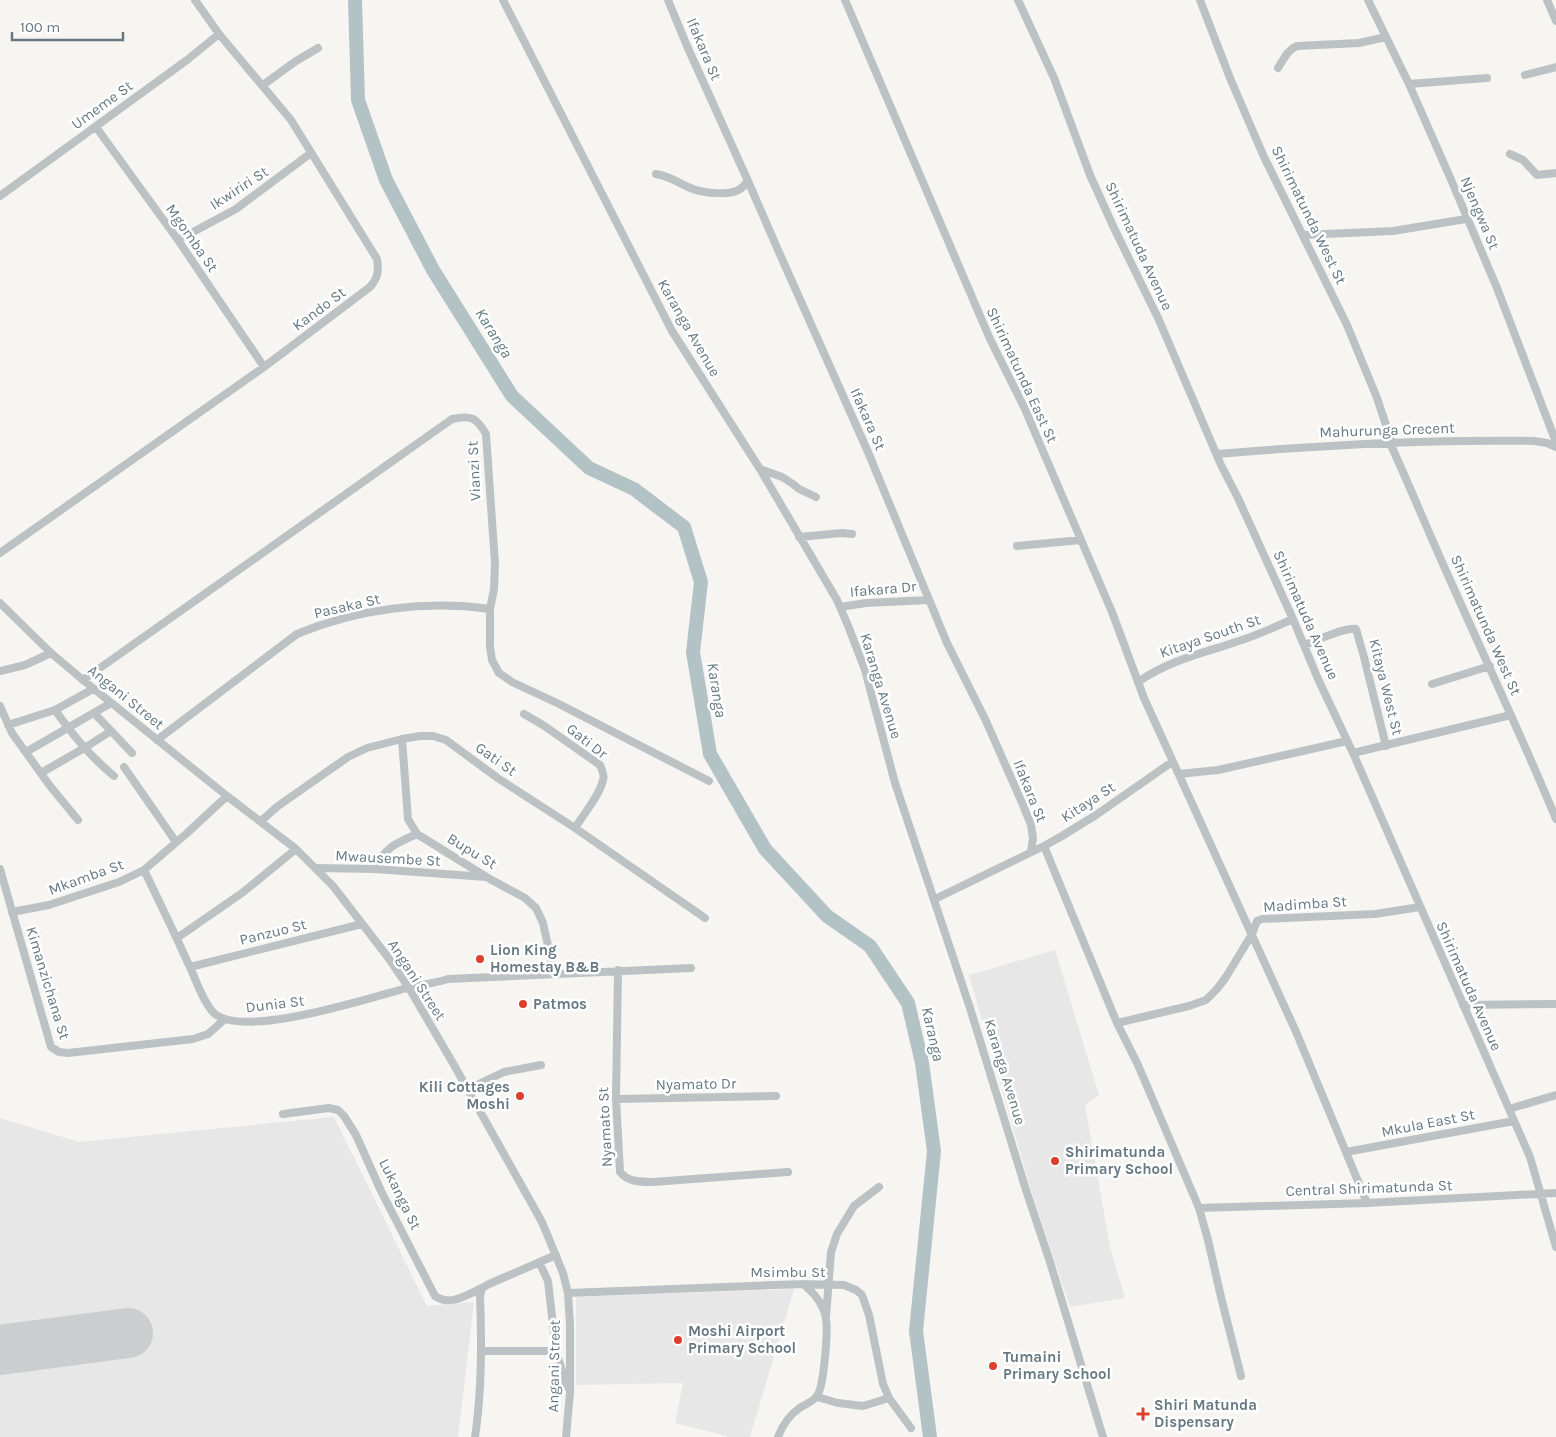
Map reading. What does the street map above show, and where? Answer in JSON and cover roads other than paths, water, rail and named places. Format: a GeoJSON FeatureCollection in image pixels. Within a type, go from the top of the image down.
{"type":"FeatureCollection","features":[{"type":"Feature","properties":{"kind":"street","name":"Kando St"},"geometry":{"type":"LineString","coordinates":[[0,553],[264,367],[370,287],[377,279],[378,259],[291,120],[219,34],[195,0]]}},
{"type":"Feature","properties":{"kind":"street","name":"Karanga Avenue"},"geometry":{"type":"LineString","coordinates":[[503,0],[672,331],[760,469],[840,607],[865,670],[895,783],[935,899],[1002,1109],[1103,1437]]}},
{"type":"Feature","properties":{"kind":"street","name":"Ifakara St"},"geometry":{"type":"LineString","coordinates":[[668,0],[868,452],[947,643],[986,721],[1024,805],[1033,838],[1031,852]]}},
{"type":"Feature","properties":{"kind":"street","name":"Shirimatunda East St"},"geometry":{"type":"LineString","coordinates":[[845,0],[986,331],[1024,407],[1112,612],[1144,698],[1293,1025],[1367,1203]]}},
{"type":"Feature","properties":{"kind":"street","name":"Shirimatuda Avenue"},"geometry":{"type":"LineString","coordinates":[[1018,0],[1054,78],[1090,174],[1113,226],[1159,320],[1221,464],[1293,619],[1530,1157],[1556,1247]]}},
{"type":"Feature","properties":{"kind":"street","name":"Shirimatunda West St"},"geometry":{"type":"LineString","coordinates":[[1200,0],[1230,78],[1264,157],[1347,325],[1376,398],[1391,443],[1556,819]]}},
{"type":"Feature","properties":{"kind":"street","name":"Njengwa St"},"geometry":{"type":"LineString","coordinates":[[1368,0],[1409,84],[1497,288],[1556,445]]}},
{"type":"Feature","properties":{"kind":"street"},"geometry":{"type":"LineString","coordinates":[[1547,0],[1556,21]]}},
{"type":"Feature","properties":{"kind":"street","name":"Umeme St"},"geometry":{"type":"LineString","coordinates":[[0,196],[187,60],[219,34]]}},
{"type":"Feature","properties":{"kind":"street"},"geometry":{"type":"LineString","coordinates":[[1278,68],[1287,53],[1297,46],[1359,42],[1386,37]]}},
{"type":"Feature","properties":{"kind":"street"},"geometry":{"type":"LineString","coordinates":[[263,85],[318,48]]}},
{"type":"Feature","properties":{"kind":"street"},"geometry":{"type":"LineString","coordinates":[[1525,75],[1556,67]]}},
{"type":"Feature","properties":{"kind":"street"},"geometry":{"type":"LineString","coordinates":[[1409,84],[1487,78]]}},
{"type":"Feature","properties":{"kind":"street","name":"Mgomba St"},"geometry":{"type":"LineString","coordinates":[[96,127],[178,240],[264,367]]}},
{"type":"Feature","properties":{"kind":"street","name":"Ikwiriri St"},"geometry":{"type":"LineString","coordinates":[[178,240],[236,209],[311,153]]}},
{"type":"Feature","properties":{"kind":"street"},"geometry":{"type":"LineString","coordinates":[[1510,154],[1523,160],[1538,175],[1556,173]]}},
{"type":"Feature","properties":{"kind":"street"},"geometry":{"type":"LineString","coordinates":[[656,174],[666,175],[694,189],[708,193],[735,192],[741,189],[748,180]]}},
{"type":"Feature","properties":{"kind":"street"},"geometry":{"type":"LineString","coordinates":[[1303,235],[1393,231],[1466,218]]}},
{"type":"Feature","properties":{"kind":"street","name":"Vianzi St"},"geometry":{"type":"LineString","coordinates":[[83,680],[452,419],[473,418],[480,423],[486,434],[495,564],[494,589],[490,608],[490,647],[492,660],[498,672],[512,682],[709,781]]}},
{"type":"Feature","properties":{"kind":"street","name":"Mahurunga Crecent"},"geometry":{"type":"LineString","coordinates":[[1218,454],[1306,446],[1391,443],[1506,440],[1534,441],[1556,445]]}},
{"type":"Feature","properties":{"kind":"street"},"geometry":{"type":"LineString","coordinates":[[760,469],[782,477],[799,490],[816,497]]}},
{"type":"Feature","properties":{"kind":"street"},"geometry":{"type":"LineString","coordinates":[[800,537],[842,533],[852,534]]}},
{"type":"Feature","properties":{"kind":"street"},"geometry":{"type":"LineString","coordinates":[[1017,546],[1081,540]]}},
{"type":"Feature","properties":{"kind":"street","name":"Ifakara Dr"},"geometry":{"type":"LineString","coordinates":[[840,607],[884,602],[929,600]]}},
{"type":"Feature","properties":{"kind":"street","name":"Angani Street"},"geometry":{"type":"LineString","coordinates":[[0,603],[51,653],[93,689],[296,849],[333,886],[409,988],[542,1222],[556,1255],[568,1293],[570,1325],[570,1393],[566,1437]]}},
{"type":"Feature","properties":{"kind":"street","name":"Pasaka St"},"geometry":{"type":"LineString","coordinates":[[157,740],[297,634],[321,624],[355,615],[403,608],[445,605],[490,608]]}},
{"type":"Feature","properties":{"kind":"street","name":"Kitaya South St"},"geometry":{"type":"LineString","coordinates":[[1138,682],[1159,668],[1183,658],[1265,632],[1293,619]]}},
{"type":"Feature","properties":{"kind":"street","name":"Kitaya West St"},"geometry":{"type":"LineString","coordinates":[[1304,645],[1339,632],[1353,628],[1356,630],[1386,746]]}},
{"type":"Feature","properties":{"kind":"street"},"geometry":{"type":"LineString","coordinates":[[0,671],[25,665],[51,653]]}},
{"type":"Feature","properties":{"kind":"street"},"geometry":{"type":"LineString","coordinates":[[1432,684],[1490,666]]}},
{"type":"Feature","properties":{"kind":"street"},"geometry":{"type":"LineString","coordinates":[[8,725],[55,710],[93,689]]}},
{"type":"Feature","properties":{"kind":"street"},"geometry":{"type":"LineString","coordinates":[[26,752],[111,703]]}},
{"type":"Feature","properties":{"kind":"street"},"geometry":{"type":"LineString","coordinates":[[0,706],[8,725],[40,773],[78,820]]}},
{"type":"Feature","properties":{"kind":"street"},"geometry":{"type":"LineString","coordinates":[[55,710],[100,765],[114,776]]}},
{"type":"Feature","properties":{"kind":"street"},"geometry":{"type":"LineString","coordinates":[[94,713],[132,753]]}},
{"type":"Feature","properties":{"kind":"street","name":"Gati Dr"},"geometry":{"type":"LineString","coordinates":[[524,714],[600,765],[604,774],[603,781],[598,793],[575,828]]}},
{"type":"Feature","properties":{"kind":"street"},"geometry":{"type":"LineString","coordinates":[[1353,753],[1511,715]]}},
{"type":"Feature","properties":{"kind":"street"},"geometry":{"type":"LineString","coordinates":[[40,773],[111,731]]}},
{"type":"Feature","properties":{"kind":"street","name":"Gati St"},"geometry":{"type":"LineString","coordinates":[[261,821],[278,806],[348,757],[367,748],[402,739],[433,736],[446,740],[499,779],[575,828],[705,918]]}},
{"type":"Feature","properties":{"kind":"street"},"geometry":{"type":"LineString","coordinates":[[375,869],[381,857],[394,844],[417,834],[408,819],[402,739]]}},
{"type":"Feature","properties":{"kind":"street"},"geometry":{"type":"LineString","coordinates":[[1179,774],[1218,770],[1347,741]]}},
{"type":"Feature","properties":{"kind":"street","name":"Kitaya St"},"geometry":{"type":"LineString","coordinates":[[935,899],[1044,846],[1096,815],[1172,762]]}},
{"type":"Feature","properties":{"kind":"street"},"geometry":{"type":"LineString","coordinates":[[124,766],[176,842]]}},
{"type":"Feature","properties":{"kind":"street","name":"Mkamba St"},"geometry":{"type":"LineString","coordinates":[[12,912],[49,905],[119,882],[144,870],[227,796]]}},
{"type":"Feature","properties":{"kind":"street","name":"Bupu St"},"geometry":{"type":"LineString","coordinates":[[417,834],[488,878],[526,898],[536,908],[543,923],[554,973]]}},
{"type":"Feature","properties":{"kind":"street"},"geometry":{"type":"LineString","coordinates":[[1044,846],[1117,1023],[1138,1065],[1199,1208],[1241,1376]]}},
{"type":"Feature","properties":{"kind":"street"},"geometry":{"type":"LineString","coordinates":[[177,938],[242,893],[296,849]]}},
{"type":"Feature","properties":{"kind":"street","name":"Mwausembe St"},"geometry":{"type":"LineString","coordinates":[[316,868],[375,869],[488,878]]}},
{"type":"Feature","properties":{"kind":"street","name":"Kimanzichana St"},"geometry":{"type":"LineString","coordinates":[[0,869],[51,1047],[59,1052],[68,1053],[193,1039],[208,1034],[225,1019]]}},
{"type":"Feature","properties":{"kind":"street","name":"Dunia St"},"geometry":{"type":"LineString","coordinates":[[144,870],[204,1000],[213,1013],[225,1019],[236,1022],[274,1020],[306,1014],[409,988]]}},
{"type":"Feature","properties":{"kind":"street","name":"Madimba St"},"geometry":{"type":"LineString","coordinates":[[1117,1023],[1189,1006],[1206,1000],[1217,989],[1252,934],[1257,920],[1375,914],[1420,907]]}},
{"type":"Feature","properties":{"kind":"street","name":"Panzuo St"},"geometry":{"type":"LineString","coordinates":[[190,967],[362,924]]}},
{"type":"Feature","properties":{"kind":"street"},"geometry":{"type":"LineString","coordinates":[[409,988],[448,979],[691,968]]}},
{"type":"Feature","properties":{"kind":"street","name":"Nyamato St"},"geometry":{"type":"LineString","coordinates":[[618,970],[616,1099],[620,1172],[625,1178],[639,1182],[653,1182],[788,1172]]}},
{"type":"Feature","properties":{"kind":"street"},"geometry":{"type":"LineString","coordinates":[[1462,1005],[1556,1004]]}},
{"type":"Feature","properties":{"kind":"street"},"geometry":{"type":"LineString","coordinates":[[468,1089],[504,1072],[541,1065]]}},
{"type":"Feature","properties":{"kind":"street"},"geometry":{"type":"LineString","coordinates":[[1509,1109],[1556,1095]]}},
{"type":"Feature","properties":{"kind":"street","name":"Nyamato Dr"},"geometry":{"type":"LineString","coordinates":[[616,1099],[776,1096]]}},
{"type":"Feature","properties":{"kind":"street","name":"Lukanga St"},"geometry":{"type":"LineString","coordinates":[[283,1114],[329,1108],[338,1110],[356,1135],[381,1191],[435,1296],[445,1301],[452,1301],[482,1288]]}},
{"type":"Feature","properties":{"kind":"street","name":"Mkula East St"},"geometry":{"type":"LineString","coordinates":[[1346,1152],[1514,1121]]}},
{"type":"Feature","properties":{"kind":"street"},"geometry":{"type":"LineString","coordinates":[[778,1437],[784,1423],[796,1410],[817,1397],[821,1389],[824,1375],[826,1320],[832,1252],[837,1234],[854,1206],[879,1187]]}},
{"type":"Feature","properties":{"kind":"street","name":"Central Shirimatunda St"},"geometry":{"type":"LineString","coordinates":[[1199,1208],[1367,1203],[1556,1193]]}},
{"type":"Feature","properties":{"kind":"street"},"geometry":{"type":"LineString","coordinates":[[475,1437],[480,1404],[482,1352],[480,1296],[482,1288],[556,1255]]}},
{"type":"Feature","properties":{"kind":"street"},"geometry":{"type":"LineString","coordinates":[[540,1262],[548,1281],[556,1351],[570,1393]]}},
{"type":"Feature","properties":{"kind":"street"},"geometry":{"type":"LineString","coordinates":[[803,1284],[813,1292],[821,1305],[826,1320]]}},
{"type":"Feature","properties":{"kind":"street","name":"Msimbu St"},"geometry":{"type":"LineString","coordinates":[[568,1293],[803,1284],[844,1285],[862,1295],[870,1314],[883,1384],[889,1398],[911,1428]]}},
{"type":"Feature","properties":{"kind":"street"},"geometry":{"type":"LineString","coordinates":[[482,1352],[556,1351]]}},
{"type":"Feature","properties":{"kind":"street"},"geometry":{"type":"LineString","coordinates":[[817,1397],[838,1403],[863,1406],[889,1398]]}},
{"type":"Feature","properties":{"kind":"waterway","name":"Karanga"},"geometry":{"type":"LineString","coordinates":[[355,0],[358,100],[386,180],[433,270],[512,396],[589,468],[634,489],[684,527],[701,582],[693,652],[710,754],[765,849],[827,916],[870,946],[908,1003],[922,1063],[934,1151],[916,1331],[930,1437]]}},
{"type":"Feature","properties":{"kind":"place","name":"Lion King Homestay B&B"},"geometry":{"type":"Point","coordinates":[480,959]}},
{"type":"Feature","properties":{"kind":"place","name":"Patmos"},"geometry":{"type":"Point","coordinates":[523,1004]}},
{"type":"Feature","properties":{"kind":"place","name":"Kili Cottages Moshi"},"geometry":{"type":"Point","coordinates":[520,1096]}},
{"type":"Feature","properties":{"kind":"place","name":"Shirimatunda Primary School"},"geometry":{"type":"Point","coordinates":[1055,1161]}},
{"type":"Feature","properties":{"kind":"place","name":"Moshi Airport Primary School"},"geometry":{"type":"Point","coordinates":[678,1340]}},
{"type":"Feature","properties":{"kind":"place","name":"Tumaini Primary School"},"geometry":{"type":"Point","coordinates":[993,1366]}},
{"type":"Feature","properties":{"kind":"place","name":"Shiri Matunda Dispensary"},"geometry":{"type":"Point","coordinates":[1143,1414]}}]}
